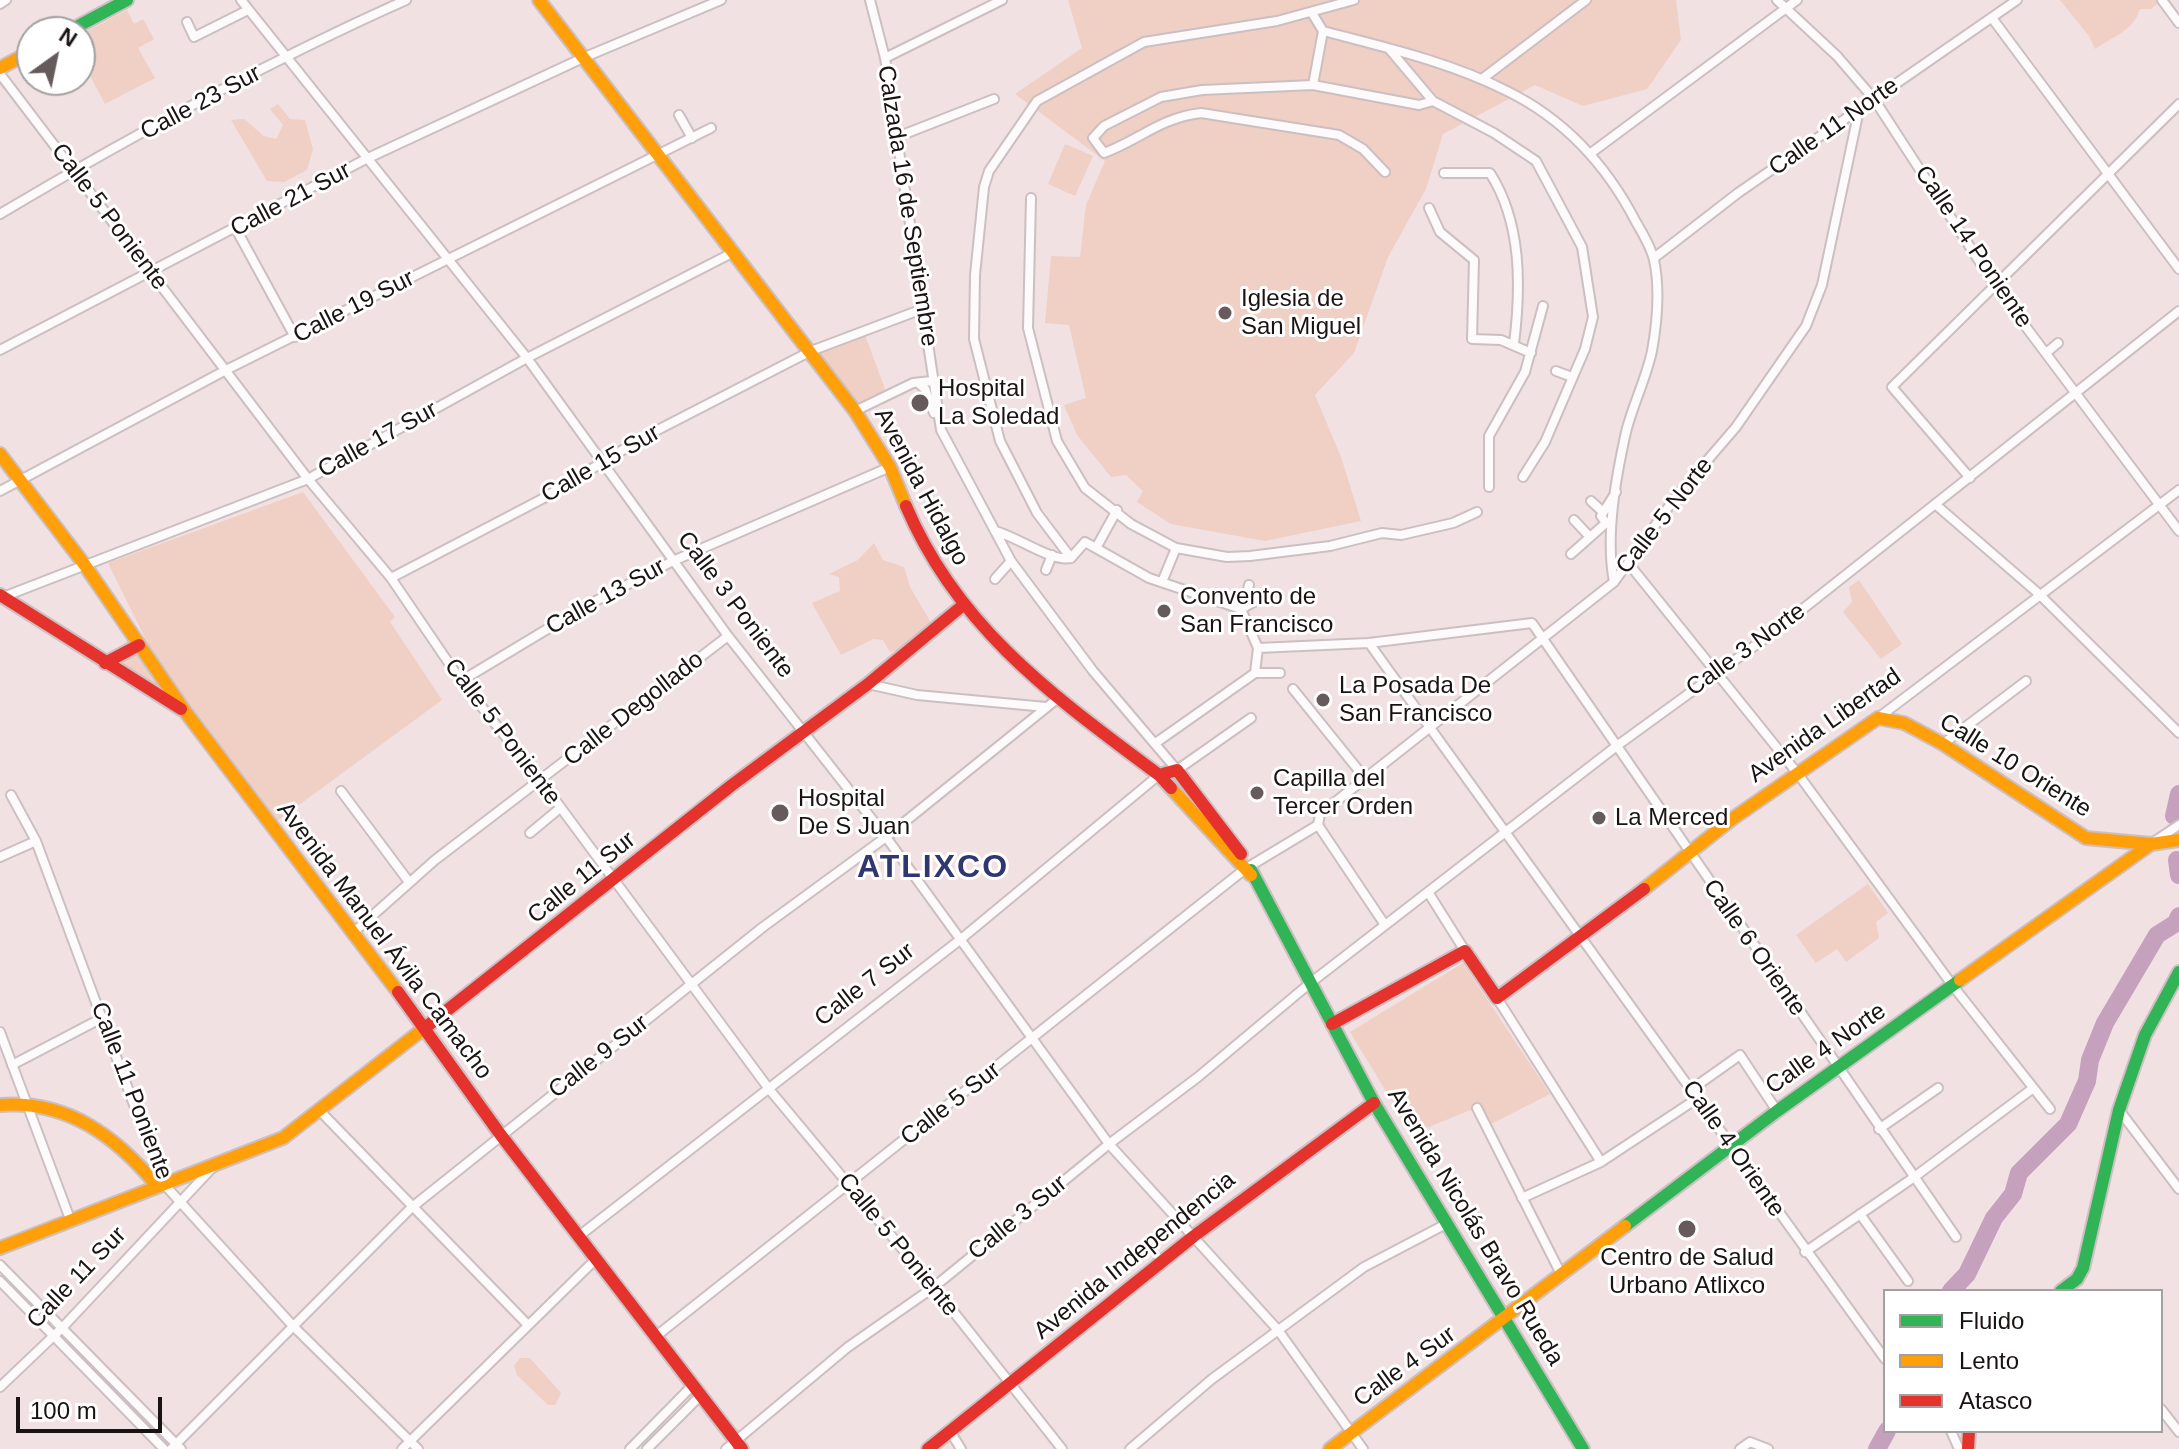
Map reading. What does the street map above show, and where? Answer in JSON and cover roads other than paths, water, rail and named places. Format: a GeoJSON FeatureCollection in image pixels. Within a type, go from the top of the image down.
{"type":"FeatureCollection","features":[{"type":"Feature","properties":{"kind":"main road"},"geometry":{"type":"LineString","coordinates":[[96,17],[127,0]]}},
{"type":"Feature","properties":{"kind":"main road","name":"Avenida Hidalgo"},"geometry":{"type":"LineString","coordinates":[[539,0],[855,411],[890,467],[921,541],[962,606],[1052,703],[1159,775],[1249,870]]}},
{"type":"Feature","properties":{"kind":"main road","name":"Avenida Manuel Ávila Camacho"},"geometry":{"type":"LineString","coordinates":[[0,454],[84,564],[184,710],[354,932],[500,1134],[734,1446]]}},
{"type":"Feature","properties":{"kind":"main road"},"geometry":{"type":"LineString","coordinates":[[4,595],[105,663],[184,710]]}},
{"type":"Feature","properties":{"kind":"main road","name":"Calle 11 Sur"},"geometry":{"type":"LineString","coordinates":[[211,1165],[283,1138],[320,1111],[615,881],[732,785],[868,684],[962,606]]}},
{"type":"Feature","properties":{"kind":"main road"},"geometry":{"type":"LineString","coordinates":[[105,663],[139,645]]}},
{"type":"Feature","properties":{"kind":"main road","name":"Calle 10 Oriente"},"geometry":{"type":"LineString","coordinates":[[1878,718],[1904,723],[1943,744],[2086,838],[2151,844],[2179,840]]}},
{"type":"Feature","properties":{"kind":"main road","name":"Avenida Libertad"},"geometry":{"type":"LineString","coordinates":[[1497,998],[1580,939],[1732,819],[1878,718]]}},
{"type":"Feature","properties":{"kind":"main road","name":"Avenida Hidalgo"},"geometry":{"type":"LineString","coordinates":[[1177,770],[1249,870],[1332,1024]]}},
{"type":"Feature","properties":{"kind":"main road","name":"Calle 7 Sur"},"geometry":{"type":"LineString","coordinates":[[1159,775],[1177,770]]}},
{"type":"Feature","properties":{"kind":"main road","name":"Calle 4 Norte"},"geometry":{"type":"LineString","coordinates":[[1506,1320],[1777,1111],[2151,844]]}},
{"type":"Feature","properties":{"kind":"main road"},"geometry":{"type":"LineString","coordinates":[[1332,1024],[1465,951],[1497,998]]}},
{"type":"Feature","properties":{"kind":"main road"},"geometry":{"type":"LineString","coordinates":[[2068,1289],[2083,1268],[2119,1110],[2145,1035],[2179,972]]}},
{"type":"Feature","properties":{"kind":"main road","name":"Avenida Nicolás Bravo Rueda"},"geometry":{"type":"LineString","coordinates":[[1332,1024],[1374,1103],[1583,1449]]}},
{"type":"Feature","properties":{"kind":"main road"},"geometry":{"type":"LineString","coordinates":[[0,1105],[27,1103],[66,1114],[116,1141],[160,1184]]}},
{"type":"Feature","properties":{"kind":"main road","name":"Avenida Independencia"},"geometry":{"type":"LineString","coordinates":[[928,1449],[1194,1236],[1374,1103]]}},
{"type":"Feature","properties":{"kind":"main road"},"geometry":{"type":"LineString","coordinates":[[0,1248],[211,1165]]}},
{"type":"Feature","properties":{"kind":"main road","name":"Calle 4 Sur"},"geometry":{"type":"LineString","coordinates":[[1330,1449],[1506,1320]]}},
{"type":"Feature","properties":{"kind":"street"},"geometry":{"type":"LineString","coordinates":[[0,4],[6,0]]}},
{"type":"Feature","properties":{"kind":"street","name":"Calle 3 Poniente"},"geometry":{"type":"LineString","coordinates":[[241,0],[527,358],[728,636],[886,837],[1035,1038],[1109,1144],[1278,1330],[1363,1449]]}},
{"type":"Feature","properties":{"kind":"street","name":"Calle 23 Sur"},"geometry":{"type":"LineString","coordinates":[[0,214],[73,170],[287,58],[406,0]]}},
{"type":"Feature","properties":{"kind":"street","name":"Calle 21 Sur"},"geometry":{"type":"LineString","coordinates":[[0,350],[366,159],[585,57],[721,0]]}},
{"type":"Feature","properties":{"kind":"street","name":"Calzada 16 de Septiembre"},"geometry":{"type":"LineString","coordinates":[[870,0],[885,58],[941,430],[1011,561],[1093,671],[1157,742],[1177,770]]}},
{"type":"Feature","properties":{"kind":"street"},"geometry":{"type":"LineString","coordinates":[[885,58],[1002,0]]}},
{"type":"Feature","properties":{"kind":"street"},"geometry":{"type":"LineString","coordinates":[[1071,558],[1037,513],[1000,441],[974,339],[975,275],[984,187],[989,171],[1037,101],[1144,42],[1312,13],[1354,0]]}},
{"type":"Feature","properties":{"kind":"street"},"geometry":{"type":"LineString","coordinates":[[1482,79],[1586,0]]}},
{"type":"Feature","properties":{"kind":"street","name":"Calle 14 Poniente"},"geometry":{"type":"LineString","coordinates":[[1777,0],[1837,56],[1874,99],[1996,287],[2179,531]]}},
{"type":"Feature","properties":{"kind":"street"},"geometry":{"type":"LineString","coordinates":[[1591,153],[1797,0]]}},
{"type":"Feature","properties":{"kind":"street","name":"Calle 11 Norte"},"geometry":{"type":"LineString","coordinates":[[1654,258],[1738,193],[2017,0]]}},
{"type":"Feature","properties":{"kind":"street"},"geometry":{"type":"LineString","coordinates":[[2162,0],[2179,23]]}},
{"type":"Feature","properties":{"kind":"street"},"geometry":{"type":"LineString","coordinates":[[187,22],[194,37],[248,10]]}},
{"type":"Feature","properties":{"kind":"street"},"geometry":{"type":"LineString","coordinates":[[1312,13],[1323,31],[1313,85]]}},
{"type":"Feature","properties":{"kind":"street"},"geometry":{"type":"LineString","coordinates":[[1992,18],[2179,269]]}},
{"type":"Feature","properties":{"kind":"street"},"geometry":{"type":"LineString","coordinates":[[1323,31],[1388,48],[1482,79],[1536,108],[1591,153],[1611,176],[1654,258],[1657,283],[1652,350],[1627,429],[1617,490],[1610,561],[1614,582]]}},
{"type":"Feature","properties":{"kind":"street"},"geometry":{"type":"LineString","coordinates":[[1388,48],[1433,101],[1494,133],[1536,161],[1578,236],[1585,255],[1593,317],[1585,349],[1545,442],[1523,477]]}},
{"type":"Feature","properties":{"kind":"street","name":"Calle 5 Poniente"},"geometry":{"type":"LineString","coordinates":[[0,71],[308,479],[391,578],[461,681],[541,781],[769,1089],[934,1287],[1062,1449]]}},
{"type":"Feature","properties":{"kind":"street"},"geometry":{"type":"LineString","coordinates":[[1385,172],[1363,149],[1339,135],[1201,113],[1178,116],[1154,125],[1104,153],[1093,138],[1104,126],[1161,97],[1202,90],[1313,85],[1419,105],[1433,101]]}},
{"type":"Feature","properties":{"kind":"street"},"geometry":{"type":"LineString","coordinates":[[897,137],[994,99]]}},
{"type":"Feature","properties":{"kind":"street"},"geometry":{"type":"LineString","coordinates":[[1970,478],[1892,387],[2179,104]]}},
{"type":"Feature","properties":{"kind":"street","name":"Calle 5 Norte"},"geometry":{"type":"LineString","coordinates":[[1249,870],[1318,825],[1320,814],[1364,777],[1614,582],[1629,564],[1675,498],[1761,395],[1806,326],[1822,285],[1859,110]]}},
{"type":"Feature","properties":{"kind":"street"},"geometry":{"type":"LineString","coordinates":[[679,115],[692,138]]}},
{"type":"Feature","properties":{"kind":"street","name":"Calle 19 Sur"},"geometry":{"type":"LineString","coordinates":[[0,491],[226,370],[711,128]]}},
{"type":"Feature","properties":{"kind":"street"},"geometry":{"type":"LineString","coordinates":[[1444,173],[1490,173],[1504,195],[1520,293],[1514,344]]}},
{"type":"Feature","properties":{"kind":"street"},"geometry":{"type":"LineString","coordinates":[[1031,198],[1028,328],[1046,403],[1067,463],[1085,488],[1131,524],[1176,548],[1227,557],[1330,546],[1382,533],[1401,535],[1453,523],[1477,512]]}},
{"type":"Feature","properties":{"kind":"street"},"geometry":{"type":"LineString","coordinates":[[1429,208],[1440,232],[1474,260],[1472,339],[1514,344],[1531,353]]}},
{"type":"Feature","properties":{"kind":"street"},"geometry":{"type":"LineString","coordinates":[[236,229],[295,337]]}},
{"type":"Feature","properties":{"kind":"street","name":"Calle 17 Sur"},"geometry":{"type":"LineString","coordinates":[[4,595],[308,479],[527,358],[735,251]]}},
{"type":"Feature","properties":{"kind":"street"},"geometry":{"type":"LineString","coordinates":[[1489,487],[1489,436],[1531,353],[1543,306]]}},
{"type":"Feature","properties":{"kind":"street","name":"Calle 15 Sur"},"geometry":{"type":"LineString","coordinates":[[391,578],[811,351],[925,308]]}},
{"type":"Feature","properties":{"kind":"street","name":"Calle 3 Norte"},"geometry":{"type":"LineString","coordinates":[[1309,984],[1618,745],[1775,631],[2179,311]]}},
{"type":"Feature","properties":{"kind":"street"},"geometry":{"type":"LineString","coordinates":[[2046,353],[2058,343]]}},
{"type":"Feature","properties":{"kind":"street"},"geometry":{"type":"LineString","coordinates":[[1556,371],[1572,377]]}},
{"type":"Feature","properties":{"kind":"street"},"geometry":{"type":"LineString","coordinates":[[855,411],[918,383],[932,381]]}},
{"type":"Feature","properties":{"kind":"street"},"geometry":{"type":"LineString","coordinates":[[918,383],[925,389],[941,430]]}},
{"type":"Feature","properties":{"kind":"street","name":"Calle 13 Sur"},"geometry":{"type":"LineString","coordinates":[[461,681],[584,607],[673,561],[890,467]]}},
{"type":"Feature","properties":{"kind":"street"},"geometry":{"type":"LineString","coordinates":[[1571,554],[1606,523],[1601,516],[1617,490]]}},
{"type":"Feature","properties":{"kind":"street","name":"Avenida Libertad"},"geometry":{"type":"LineString","coordinates":[[1878,718],[2179,490]]}},
{"type":"Feature","properties":{"kind":"street"},"geometry":{"type":"LineString","coordinates":[[1591,501],[1603,512]]}},
{"type":"Feature","properties":{"kind":"street"},"geometry":{"type":"LineString","coordinates":[[1935,504],[2039,594],[2179,733]]}},
{"type":"Feature","properties":{"kind":"street"},"geometry":{"type":"LineString","coordinates":[[1096,548],[1117,510]]}},
{"type":"Feature","properties":{"kind":"street"},"geometry":{"type":"LineString","coordinates":[[1574,520],[1590,537]]}},
{"type":"Feature","properties":{"kind":"street"},"geometry":{"type":"LineString","coordinates":[[995,531],[1011,535],[1052,555],[1071,558]]}},
{"type":"Feature","properties":{"kind":"street"},"geometry":{"type":"LineString","coordinates":[[1287,538],[1288,550]]}},
{"type":"Feature","properties":{"kind":"street"},"geometry":{"type":"LineString","coordinates":[[1071,558],[1085,542],[1162,582],[1241,609],[1258,648],[1255,673]]}},
{"type":"Feature","properties":{"kind":"street"},"geometry":{"type":"LineString","coordinates":[[1162,582],[1176,548]]}},
{"type":"Feature","properties":{"kind":"street"},"geometry":{"type":"LineString","coordinates":[[1046,570],[1052,555]]}},
{"type":"Feature","properties":{"kind":"street"},"geometry":{"type":"LineString","coordinates":[[1600,557],[1610,561]]}},
{"type":"Feature","properties":{"kind":"street"},"geometry":{"type":"LineString","coordinates":[[995,579],[1011,561]]}},
{"type":"Feature","properties":{"kind":"street"},"geometry":{"type":"LineString","coordinates":[[1629,564],[1798,774],[1953,986],[2050,1109]]}},
{"type":"Feature","properties":{"kind":"street"},"geometry":{"type":"LineString","coordinates":[[1241,609],[1261,598],[1247,593],[1249,585]]}},
{"type":"Feature","properties":{"kind":"street","name":"Calle 6 Oriente"},"geometry":{"type":"LineString","coordinates":[[1369,643],[1532,623],[1956,1237]]}},
{"type":"Feature","properties":{"kind":"street","name":"Calle Degollado"},"geometry":{"type":"LineString","coordinates":[[354,932],[409,882],[728,636]]}},
{"type":"Feature","properties":{"kind":"street"},"geometry":{"type":"LineString","coordinates":[[1258,648],[1369,643]]}},
{"type":"Feature","properties":{"kind":"street","name":"Calle 4 Oriente"},"geometry":{"type":"LineString","coordinates":[[1369,643],[1883,1356]]}},
{"type":"Feature","properties":{"kind":"street"},"geometry":{"type":"LineString","coordinates":[[1157,742],[1255,673],[1280,673]]}},
{"type":"Feature","properties":{"kind":"street"},"geometry":{"type":"LineString","coordinates":[[1943,744],[2026,681]]}},
{"type":"Feature","properties":{"kind":"street"},"geometry":{"type":"LineString","coordinates":[[868,684],[917,695],[1052,703]]}},
{"type":"Feature","properties":{"kind":"street"},"geometry":{"type":"LineString","coordinates":[[1293,689],[1364,777]]}},
{"type":"Feature","properties":{"kind":"street","name":"Calle 9 Sur"},"geometry":{"type":"LineString","coordinates":[[176,1447],[411,1208],[500,1134],[763,927],[886,837],[1052,703]]}},
{"type":"Feature","properties":{"kind":"street"},"geometry":{"type":"LineString","coordinates":[[1177,770],[1251,718]]}},
{"type":"Feature","properties":{"kind":"street","name":"Calle 7 Sur"},"geometry":{"type":"LineString","coordinates":[[579,1236],[961,939],[1159,775]]}},
{"type":"Feature","properties":{"kind":"street"},"geometry":{"type":"LineString","coordinates":[[341,791],[409,882]]}},
{"type":"Feature","properties":{"kind":"street","name":"Calle 11 Poniente"},"geometry":{"type":"LineString","coordinates":[[11,795],[36,841],[160,1184],[181,1202],[293,1326],[418,1449]]}},
{"type":"Feature","properties":{"kind":"street"},"geometry":{"type":"LineString","coordinates":[[530,833],[559,809]]}},
{"type":"Feature","properties":{"kind":"street"},"geometry":{"type":"LineString","coordinates":[[1318,825],[1385,925]]}},
{"type":"Feature","properties":{"kind":"street","name":"Calle 4 Norte"},"geometry":{"type":"LineString","coordinates":[[2151,844],[2179,825]]}},
{"type":"Feature","properties":{"kind":"street"},"geometry":{"type":"LineString","coordinates":[[0,857],[36,841]]}},
{"type":"Feature","properties":{"kind":"street","name":"Calle 5 Sur"},"geometry":{"type":"LineString","coordinates":[[655,1337],[1249,870]]}},
{"type":"Feature","properties":{"kind":"street"},"geometry":{"type":"LineString","coordinates":[[1428,892],[1465,951]]}},
{"type":"Feature","properties":{"kind":"street","name":"Calle 3 Sur"},"geometry":{"type":"LineString","coordinates":[[734,1446],[848,1347],[934,1287],[1109,1144],[1198,1077],[1309,984]]}},
{"type":"Feature","properties":{"kind":"street"},"geometry":{"type":"LineString","coordinates":[[1497,998],[1601,1162]]}},
{"type":"Feature","properties":{"kind":"street"},"geometry":{"type":"LineString","coordinates":[[12,1065],[102,1018]]}},
{"type":"Feature","properties":{"kind":"street"},"geometry":{"type":"LineString","coordinates":[[0,1032],[70,1219]]}},
{"type":"Feature","properties":{"kind":"street"},"geometry":{"type":"LineString","coordinates":[[1692,1089],[1740,1055],[1777,1111]]}},
{"type":"Feature","properties":{"kind":"street"},"geometry":{"type":"LineString","coordinates":[[1879,1129],[1938,1088]]}},
{"type":"Feature","properties":{"kind":"street"},"geometry":{"type":"LineString","coordinates":[[1805,1252],[1913,1178],[2032,1089]]}},
{"type":"Feature","properties":{"kind":"street"},"geometry":{"type":"LineString","coordinates":[[1522,1198],[1601,1162],[1698,1098]]}},
{"type":"Feature","properties":{"kind":"street"},"geometry":{"type":"LineString","coordinates":[[1477,1108],[1562,1276]]}},
{"type":"Feature","properties":{"kind":"street"},"geometry":{"type":"LineString","coordinates":[[2119,1110],[2179,1189]]}},
{"type":"Feature","properties":{"kind":"street"},"geometry":{"type":"LineString","coordinates":[[320,1111],[528,1325]]}},
{"type":"Feature","properties":{"kind":"street","name":"Calle 11 Sur"},"geometry":{"type":"LineString","coordinates":[[0,1387],[62,1328],[181,1202],[211,1165]]}},
{"type":"Feature","properties":{"kind":"street"},"geometry":{"type":"LineString","coordinates":[[1860,1214],[1908,1281]]}},
{"type":"Feature","properties":{"kind":"street"},"geometry":{"type":"LineString","coordinates":[[1130,1449],[1212,1379],[1364,1267],[1446,1224]]}},
{"type":"Feature","properties":{"kind":"street"},"geometry":{"type":"LineString","coordinates":[[402,1449],[596,1259]]}},
{"type":"Feature","properties":{"kind":"street"},"geometry":{"type":"LineString","coordinates":[[0,1265],[176,1447]]}},
{"type":"Feature","properties":{"kind":"street"},"geometry":{"type":"LineString","coordinates":[[0,1281],[164,1449]]}},
{"type":"Feature","properties":{"kind":"street"},"geometry":{"type":"LineString","coordinates":[[630,1449],[695,1392]]}},
{"type":"Feature","properties":{"kind":"street"},"geometry":{"type":"LineString","coordinates":[[643,1437],[651,1448],[695,1392]]}},
{"type":"Feature","properties":{"kind":"street"},"geometry":{"type":"LineString","coordinates":[[2163,1412],[2179,1432]]}},
{"type":"Feature","properties":{"kind":"street"},"geometry":{"type":"LineString","coordinates":[[950,1431],[961,1449]]}},
{"type":"Feature","properties":{"kind":"street"},"geometry":{"type":"LineString","coordinates":[[1740,1449],[1750,1442],[1768,1449]]}},
{"type":"Feature","properties":{"kind":"waterway"},"geometry":{"type":"LineString","coordinates":[[2174,816],[2179,794]]}},
{"type":"Feature","properties":{"kind":"waterway"},"geometry":{"type":"LineString","coordinates":[[2177,860],[2179,875]]}},
{"type":"Feature","properties":{"kind":"waterway"},"geometry":{"type":"LineString","coordinates":[[1953,1289],[1967,1274],[1994,1218],[2013,1194],[2019,1173],[2068,1124],[2087,1081],[2090,1060],[2105,1023],[2157,935],[2176,923],[2179,916]]}},
{"type":"Feature","properties":{"kind":"waterway"},"geometry":{"type":"LineString","coordinates":[[1877,1449],[1886,1433]]}},
{"type":"Feature","properties":{"kind":"place","name":"Iglesia de San Miguel"},"geometry":{"type":"Point","coordinates":[1225,313]}},
{"type":"Feature","properties":{"kind":"place","name":"Hospital La Soledad"},"geometry":{"type":"Point","coordinates":[920,403]}},
{"type":"Feature","properties":{"kind":"place","name":"Convento de San Francisco"},"geometry":{"type":"Point","coordinates":[1164,611]}},
{"type":"Feature","properties":{"kind":"place","name":"La Posada De San Francisco"},"geometry":{"type":"Point","coordinates":[1323,700]}},
{"type":"Feature","properties":{"kind":"place","name":"Capilla del Tercer Orden"},"geometry":{"type":"Point","coordinates":[1257,793]}},
{"type":"Feature","properties":{"kind":"place","name":"Hospital De S Juan"},"geometry":{"type":"Point","coordinates":[780,813]}},
{"type":"Feature","properties":{"kind":"place","name":"La Merced"},"geometry":{"type":"Point","coordinates":[1599,818]}},
{"type":"Feature","properties":{"kind":"place","name":"Centro de Salud Urbano Atlixco"},"geometry":{"type":"Point","coordinates":[1687,1229]}},
{"type":"Feature","properties":{"kind":"district","name":"ATLIXCO"},"geometry":{"type":"Point","coordinates":[933,868]}}]}
